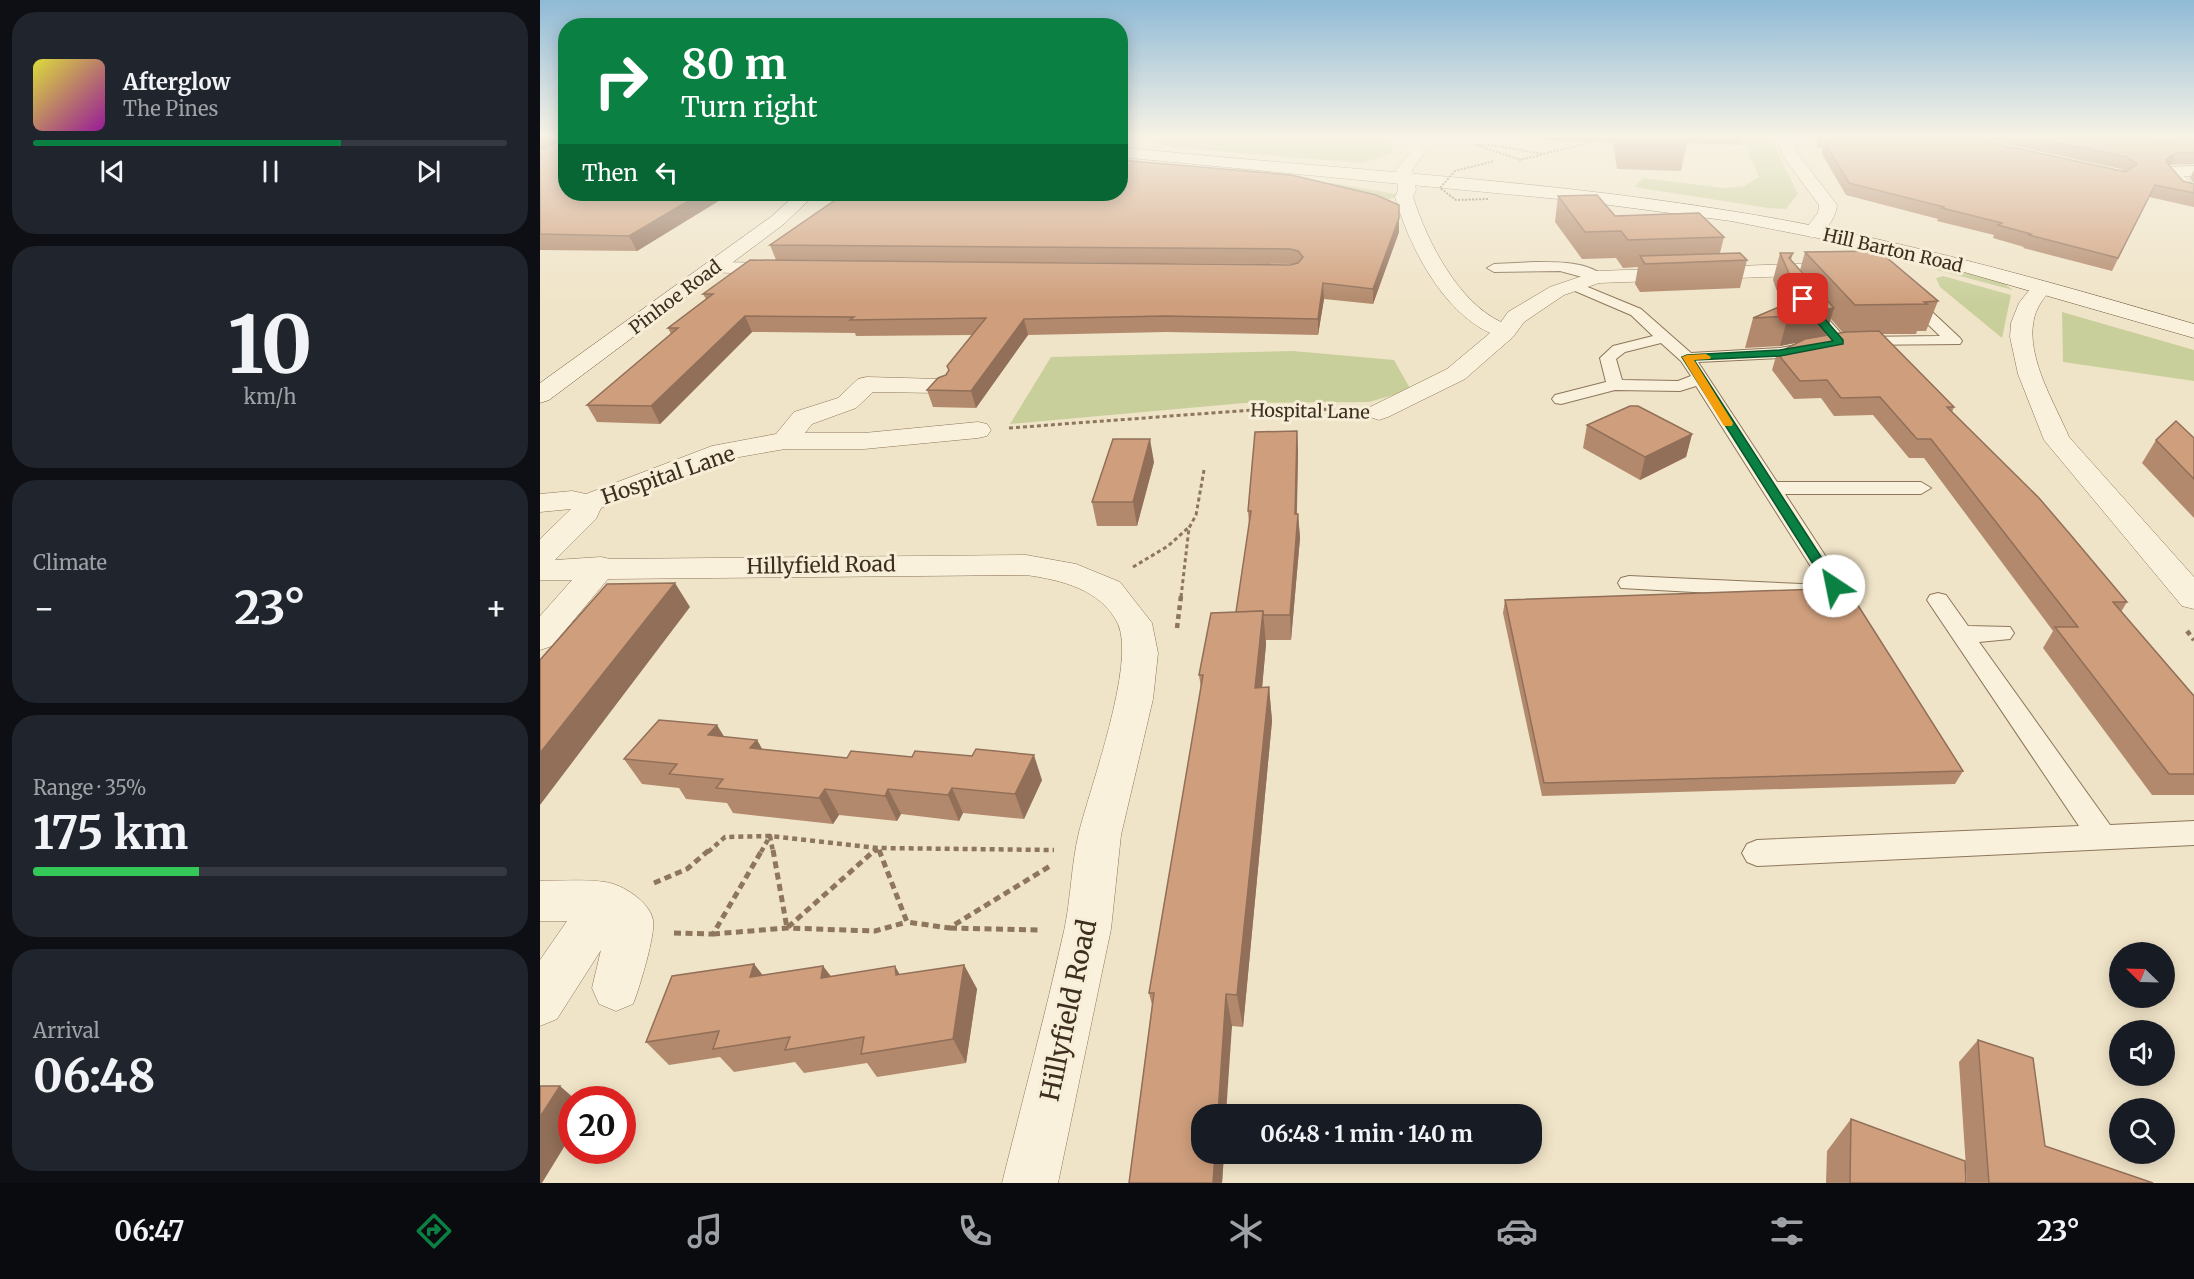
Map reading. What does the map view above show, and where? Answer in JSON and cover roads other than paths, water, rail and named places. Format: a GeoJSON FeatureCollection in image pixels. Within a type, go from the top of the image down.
{"type":"FeatureCollection","features":[{"type":"Feature","properties":{"kind":"street"},"geometry":{"type":"LineString","coordinates":[[1406,192],[1404,197],[1411,220],[1423,246],[1461,304],[1481,321],[1505,332]]}},
{"type":"Feature","properties":{"kind":"street","name":"Hill Barton Road"},"geometry":{"type":"LineString","coordinates":[[1538,192],[1732,216],[1812,232],[1883,257],[2042,287],[2194,331]]}},
{"type":"Feature","properties":{"kind":"street"},"geometry":{"type":"LineString","coordinates":[[1812,232],[1827,214],[1827,205],[1818,192]]}},
{"type":"Feature","properties":{"kind":"street","name":"Pinhoe Road"},"geometry":{"type":"LineString","coordinates":[[540,395],[778,220],[798,201]]}},
{"type":"Feature","properties":{"kind":"street"},"geometry":{"type":"LineString","coordinates":[[714,268],[803,269]]}},
{"type":"Feature","properties":{"kind":"street","name":"Hospital Lane"},"geometry":{"type":"LineString","coordinates":[[1379,411],[1456,374],[1505,332],[1516,317],[1535,304],[1573,285],[1597,278],[1835,269]]}},
{"type":"Feature","properties":{"kind":"street"},"geometry":{"type":"LineString","coordinates":[[2042,287],[2030,298],[2021,337],[2056,440],[2194,598]]}},
{"type":"Feature","properties":{"kind":"street"},"geometry":{"type":"LineString","coordinates":[[785,441],[803,418],[848,404],[867,384],[940,386]]}},
{"type":"Feature","properties":{"kind":"street","name":"Hospital Lane"},"geometry":{"type":"LineString","coordinates":[[540,503],[572,500],[588,503],[722,452],[785,441],[864,441],[978,430]]}},
{"type":"Feature","properties":{"kind":"street"},"geometry":{"type":"LineString","coordinates":[[670,470],[710,433]]}},
{"type":"Feature","properties":{"kind":"street","name":"Hospital Lane"},"geometry":{"type":"LineString","coordinates":[[540,557],[585,513],[588,503]]}},
{"type":"Feature","properties":{"kind":"street","name":"Hillyfield Road"},"geometry":{"type":"LineString","coordinates":[[540,570],[601,567],[1026,565],[1065,571],[1108,589],[1135,623],[1140,653],[1134,699],[1100,835],[1088,930],[1030,1183]]}},
{"type":"Feature","properties":{"kind":"street"},"geometry":{"type":"LineString","coordinates":[[540,638],[601,567]]}},
{"type":"Feature","properties":{"kind":"street"},"geometry":{"type":"LineString","coordinates":[[540,901],[617,917]]}},
{"type":"Feature","properties":{"kind":"street"},"geometry":{"type":"LineString","coordinates":[[616,988],[617,917]]}},
{"type":"Feature","properties":{"kind":"street"},"geometry":{"type":"LineString","coordinates":[[540,1002],[617,917]]}},
{"type":"Feature","properties":{"kind":"lane"},"geometry":{"type":"LineString","coordinates":[[1494,268],[1551,266],[1576,269],[1597,278]]}},
{"type":"Feature","properties":{"kind":"lane"},"geometry":{"type":"LineString","coordinates":[[1687,357],[1780,353],[1840,342],[1954,340],[1894,284]]}},
{"type":"Feature","properties":{"kind":"lane"},"geometry":{"type":"LineString","coordinates":[[1573,285],[1636,312],[1687,357],[1834,586],[1802,591],[1629,584]]}},
{"type":"Feature","properties":{"kind":"lane"},"geometry":{"type":"LineString","coordinates":[[1797,293],[1840,342]]}},
{"type":"Feature","properties":{"kind":"lane"},"geometry":{"type":"LineString","coordinates":[[1615,385],[1608,358],[1619,349],[1664,338]]}},
{"type":"Feature","properties":{"kind":"lane"},"geometry":{"type":"LineString","coordinates":[[1561,399],[1615,385],[1680,386],[1700,379]]}},
{"type":"Feature","properties":{"kind":"lane"},"geometry":{"type":"LineString","coordinates":[[1770,488],[1921,488]]}},
{"type":"Feature","properties":{"kind":"lane"},"geometry":{"type":"LineString","coordinates":[[1938,600],[2102,836]]}},
{"type":"Feature","properties":{"kind":"lane"},"geometry":{"type":"LineString","coordinates":[[1962,634],[2002,633]]}},
{"type":"Feature","properties":{"kind":"lane"},"geometry":{"type":"LineString","coordinates":[[1757,853],[2194,833]]}}]}
